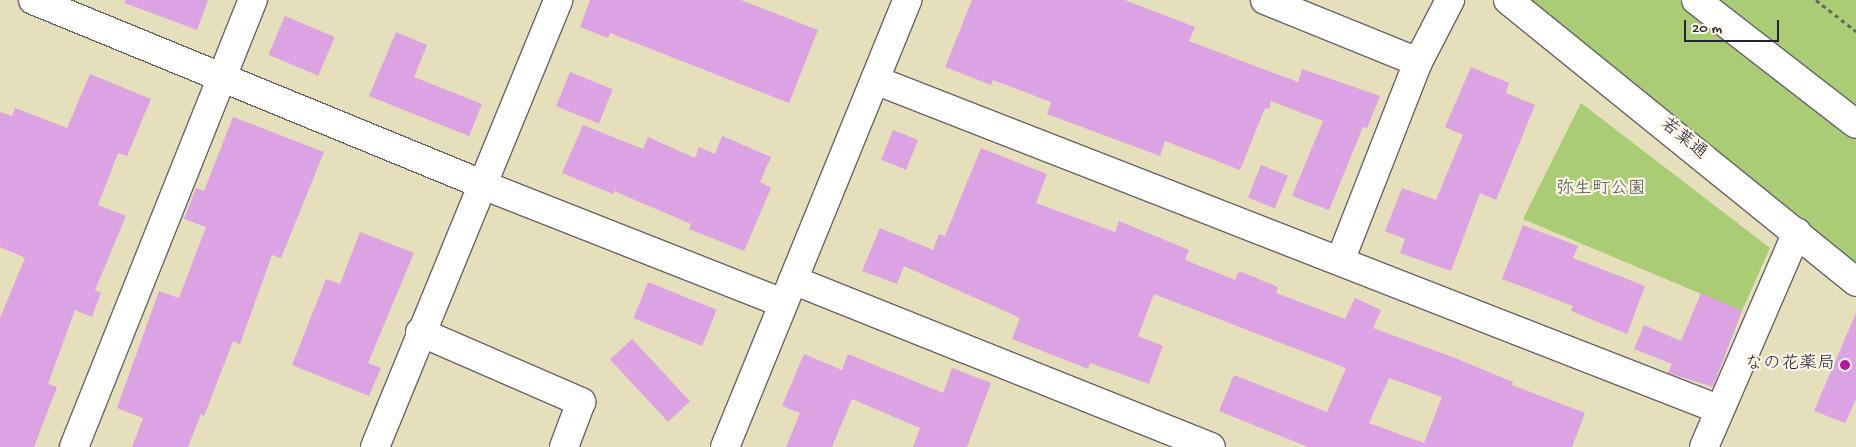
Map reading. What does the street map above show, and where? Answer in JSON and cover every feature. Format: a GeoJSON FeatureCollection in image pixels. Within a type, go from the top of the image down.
{"type":"FeatureCollection","features":[{"type":"Feature","properties":{"kind":"street"},"geometry":{"type":"LineString","coordinates":[[33,0],[483,185],[787,292],[1211,447]]}},
{"type":"Feature","properties":{"kind":"street"},"geometry":{"type":"LineString","coordinates":[[74,447],[253,0]]}},
{"type":"Feature","properties":{"kind":"street"},"geometry":{"type":"LineString","coordinates":[[375,447],[420,332],[483,185],[558,0]]}},
{"type":"Feature","properties":{"kind":"street"},"geometry":{"type":"LineString","coordinates":[[725,447],[907,0]]}},
{"type":"Feature","properties":{"kind":"street"},"geometry":{"type":"LineString","coordinates":[[1265,0],[1418,62]]}},
{"type":"Feature","properties":{"kind":"street"},"geometry":{"type":"LineString","coordinates":[[1340,261],[1418,62],[1450,0]]}},
{"type":"Feature","properties":{"kind":"street","name":"若葉通"},"geometry":{"type":"LineString","coordinates":[[1508,0],[1797,232],[1856,282]]}},
{"type":"Feature","properties":{"kind":"street"},"geometry":{"type":"LineString","coordinates":[[1696,0],[1856,124]]}},
{"type":"Feature","properties":{"kind":"street"},"geometry":{"type":"LineString","coordinates":[[875,80],[1718,409]]}},
{"type":"Feature","properties":{"kind":"street"},"geometry":{"type":"LineString","coordinates":[[1704,447],[1718,409],[1797,232]]}},
{"type":"Feature","properties":{"kind":"street"},"geometry":{"type":"LineString","coordinates":[[420,332],[581,402],[564,447]]}},
{"type":"Feature","properties":{"kind":"path"},"geometry":{"type":"LineString","coordinates":[[1816,0],[1856,32]]}},
{"type":"Feature","properties":{"kind":"path"},"geometry":{"type":"LineString","coordinates":[[1821,4],[1824,0]]}},
{"type":"Feature","properties":{"kind":"green space"},"geometry":{"type":"Polygon","coordinates":[[[1508,0],[1856,0],[1856,282],[1508,0]]]}},
{"type":"Feature","properties":{"kind":"green space","name":"弥生町公園"},"geometry":{"type":"Polygon","coordinates":[[[1581,103],[1770,248],[1742,311],[1523,219],[1581,103]]]}},
{"type":"Feature","properties":{"kind":"building"},"geometry":{"type":"Polygon","coordinates":[[[125,0],[208,0],[197,30],[125,3],[125,0]]]}},
{"type":"Feature","properties":{"kind":"building"},"geometry":{"type":"Polygon","coordinates":[[[590,0],[741,0],[818,30],[789,103],[610,33],[608,38],[580,27],[590,0]]]}},
{"type":"Feature","properties":{"kind":"building"},"geometry":{"type":"Polygon","coordinates":[[[972,0],[1125,0],[1195,27],[1189,41],[1298,82],[1302,69],[1380,96],[1367,128],[1363,127],[1329,210],[1292,196],[1323,121],[1271,101],[1269,109],[1265,108],[1240,170],[1165,141],[1160,156],[1047,114],[1051,102],[993,80],[991,85],[945,67],[972,0]]]}},
{"type":"Feature","properties":{"kind":"building"},"geometry":{"type":"Polygon","coordinates":[[[285,16],[335,37],[318,76],[269,55],[285,16]]]}},
{"type":"Feature","properties":{"kind":"building"},"geometry":{"type":"Polygon","coordinates":[[[396,32],[427,45],[414,77],[482,104],[469,136],[369,96],[396,32]]]}},
{"type":"Feature","properties":{"kind":"building"},"geometry":{"type":"Polygon","coordinates":[[[1471,67],[1509,83],[1506,93],[1535,105],[1496,200],[1480,193],[1451,271],[1400,253],[1405,239],[1385,231],[1402,188],[1436,200],[1463,135],[1445,127],[1471,67]]]}},
{"type":"Feature","properties":{"kind":"building"},"geometry":{"type":"Polygon","coordinates":[[[570,72],[613,89],[599,124],[556,106],[570,72]]]}},
{"type":"Feature","properties":{"kind":"building"},"geometry":{"type":"Polygon","coordinates":[[[90,74],[151,99],[127,156],[118,153],[98,205],[126,216],[95,290],[101,293],[92,317],[75,310],[48,384],[57,387],[34,447],[0,447],[0,318],[25,258],[0,247],[0,112],[12,116],[15,108],[67,128],[90,74]]]}},
{"type":"Feature","properties":{"kind":"building"},"geometry":{"type":"Polygon","coordinates":[[[233,117],[324,152],[281,258],[272,255],[240,344],[233,341],[204,416],[201,414],[188,447],[132,447],[143,418],[117,408],[159,291],[179,298],[206,227],[184,219],[196,188],[204,191],[233,117]]]}},
{"type":"Feature","properties":{"kind":"building"},"geometry":{"type":"Polygon","coordinates":[[[583,125],[643,149],[648,137],[695,158],[699,147],[715,154],[722,136],[771,157],[760,182],[771,188],[744,251],[689,229],[691,224],[614,191],[613,194],[562,173],[583,125]]]}},
{"type":"Feature","properties":{"kind":"building"},"geometry":{"type":"Polygon","coordinates":[[[893,130],[918,140],[906,170],[881,160],[893,130]]]}},
{"type":"Feature","properties":{"kind":"building"},"geometry":{"type":"Polygon","coordinates":[[[981,148],[1047,174],[1036,203],[1115,232],[1119,221],[1189,250],[1185,260],[1235,280],[1239,271],[1278,287],[1276,293],[1345,319],[1355,298],[1381,310],[1373,328],[1455,358],[1513,382],[1512,385],[1585,413],[1572,447],[1308,447],[1219,411],[1234,375],[1327,412],[1346,368],[1154,294],[1138,336],[1163,346],[1149,384],[1090,363],[1088,369],[1012,339],[1020,318],[904,266],[897,284],[862,271],[880,228],[933,250],[939,234],[945,236],[981,148]],[[1389,378],[1369,423],[1424,443],[1442,397],[1389,378]]]}},
{"type":"Feature","properties":{"kind":"building"},"geometry":{"type":"Polygon","coordinates":[[[1261,165],[1288,176],[1275,208],[1248,197],[1261,165]]]}},
{"type":"Feature","properties":{"kind":"building"},"geometry":{"type":"Polygon","coordinates":[[[1523,225],[1578,246],[1573,258],[1645,286],[1627,334],[1571,311],[1573,306],[1502,279],[1523,225]]]}},
{"type":"Feature","properties":{"kind":"building"},"geometry":{"type":"Polygon","coordinates":[[[360,232],[414,253],[368,363],[381,368],[369,396],[292,365],[326,279],[340,284],[360,232]]]}},
{"type":"Feature","properties":{"kind":"building"},"geometry":{"type":"Polygon","coordinates":[[[648,282],[717,310],[702,346],[633,318],[648,282]]]}},
{"type":"Feature","properties":{"kind":"building"},"geometry":{"type":"Polygon","coordinates":[[[1701,293],[1742,311],[1713,387],[1668,373],[1672,364],[1634,349],[1644,325],[1681,341],[1701,293]]]}},
{"type":"Feature","properties":{"kind":"building","name":"なの花薬局"},"geometry":{"type":"Polygon","coordinates":[[[1856,313],[1856,399],[1845,423],[1814,411],[1856,313]]]}},
{"type":"Feature","properties":{"kind":"building"},"geometry":{"type":"Polygon","coordinates":[[[632,339],[690,401],[668,422],[610,359],[632,339]]]}},
{"type":"Feature","properties":{"kind":"building"},"geometry":{"type":"Polygon","coordinates":[[[804,354],[842,370],[848,354],[943,393],[952,368],[991,383],[967,447],[913,447],[920,428],[852,399],[832,447],[786,447],[800,413],[782,406],[804,354]]]}},
{"type":"Feature","properties":{"kind":"place","name":"なの花薬局"},"geometry":{"type":"Point","coordinates":[1845,365]}}]}
